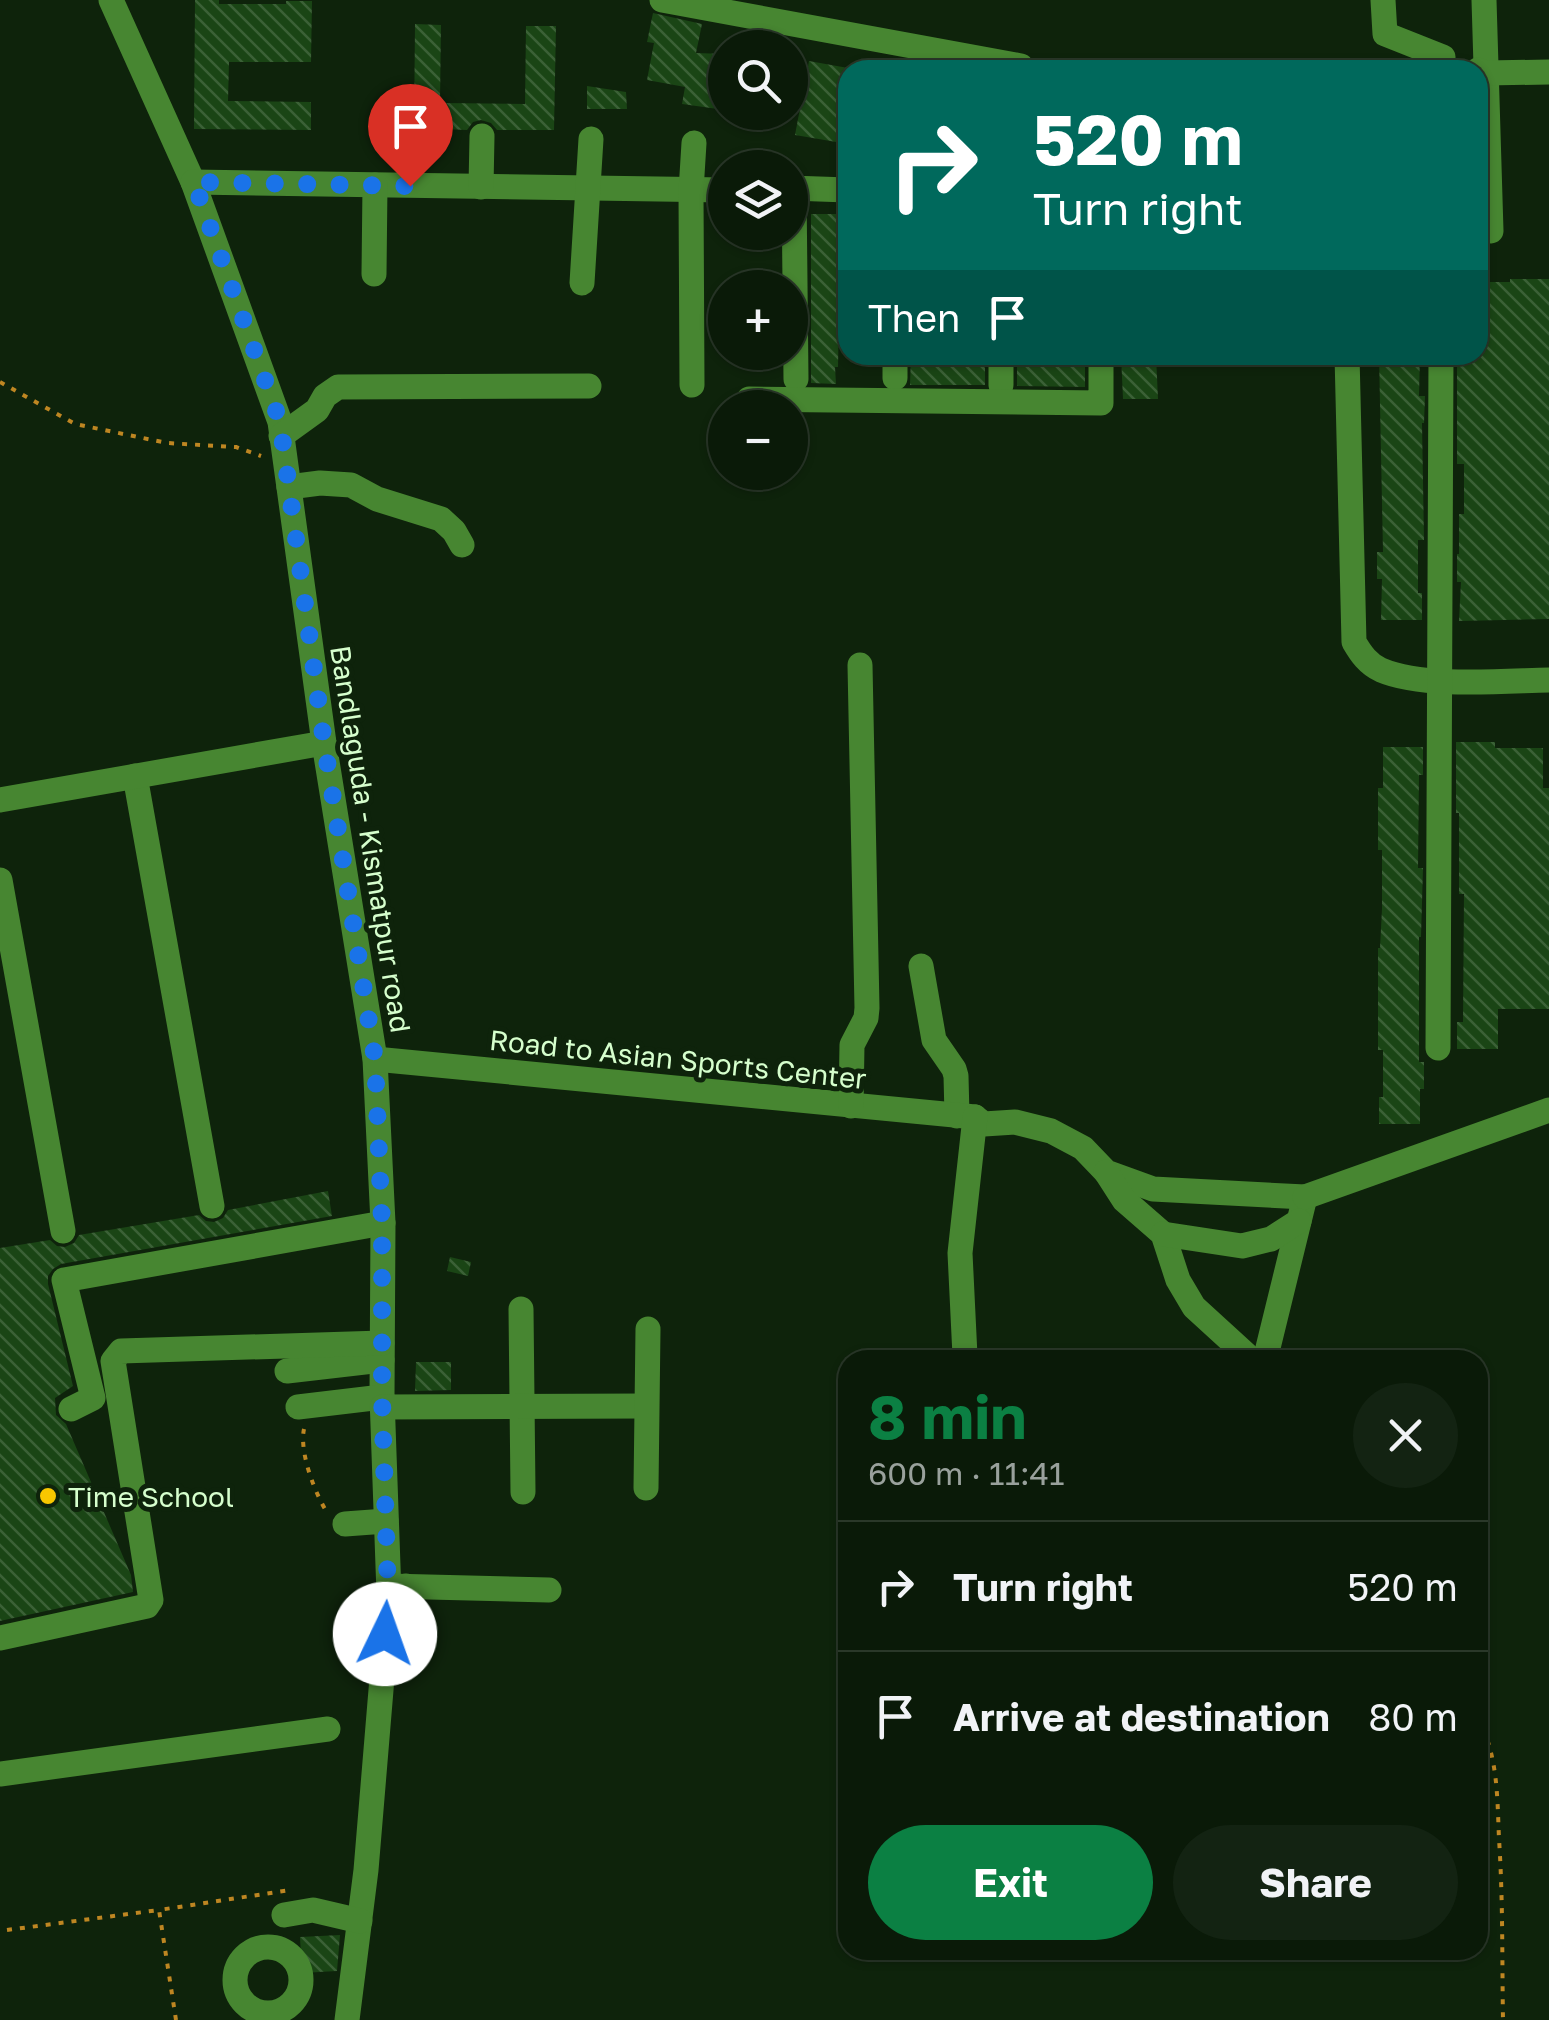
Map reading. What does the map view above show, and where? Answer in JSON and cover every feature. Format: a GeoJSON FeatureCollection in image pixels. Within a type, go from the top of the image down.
{"type":"FeatureCollection","features":[{"type":"Feature","properties":{"kind":"street","name":"Bandlaguda - Kismatpur road"},"geometry":{"type":"LineString","coordinates":[[111,0],[194,182],[280,422],[324,742],[375,1059],[382,1223],[386,1521],[397,1586],[348,2020]]}},
{"type":"Feature","properties":{"kind":"street"},"geometry":{"type":"LineString","coordinates":[[662,0],[989,60]]}},
{"type":"Feature","properties":{"kind":"street"},"geometry":{"type":"LineString","coordinates":[[1384,0],[1385,34],[1433,60]]}},
{"type":"Feature","properties":{"kind":"street"},"geometry":{"type":"LineString","coordinates":[[1481,60],[1484,0]]}},
{"type":"Feature","properties":{"kind":"street"},"geometry":{"type":"LineString","coordinates":[[1488,71],[1549,72]]}},
{"type":"Feature","properties":{"kind":"street"},"geometry":{"type":"LineString","coordinates":[[481,187],[482,136]]}},
{"type":"Feature","properties":{"kind":"street"},"geometry":{"type":"LineString","coordinates":[[582,283],[591,139]]}},
{"type":"Feature","properties":{"kind":"street"},"geometry":{"type":"LineString","coordinates":[[692,385],[694,144]]}},
{"type":"Feature","properties":{"kind":"street"},"geometry":{"type":"LineString","coordinates":[[194,182],[708,190]]}},
{"type":"Feature","properties":{"kind":"street"},"geometry":{"type":"LineString","coordinates":[[374,274],[375,185]]}},
{"type":"Feature","properties":{"kind":"street"},"geometry":{"type":"LineString","coordinates":[[808,189],[838,190]]}},
{"type":"Feature","properties":{"kind":"street"},"geometry":{"type":"LineString","coordinates":[[1488,198],[1490,230]]}},
{"type":"Feature","properties":{"kind":"street"},"geometry":{"type":"LineString","coordinates":[[793,250],[796,379]]}},
{"type":"Feature","properties":{"kind":"street"},"geometry":{"type":"LineString","coordinates":[[1000,365],[1001,384]]}},
{"type":"Feature","properties":{"kind":"street"},"geometry":{"type":"LineString","coordinates":[[808,400],[1102,402],[1101,365]]}},
{"type":"Feature","properties":{"kind":"street"},"geometry":{"type":"LineString","coordinates":[[1347,365],[1354,642],[1364,658],[1379,669],[1398,675],[1440,681],[1549,680]]}},
{"type":"Feature","properties":{"kind":"street"},"geometry":{"type":"LineString","coordinates":[[1438,1048],[1441,365]]}},
{"type":"Feature","properties":{"kind":"street"},"geometry":{"type":"LineString","coordinates":[[282,436],[317,410],[338,386],[589,386]]}},
{"type":"Feature","properties":{"kind":"street"},"geometry":{"type":"LineString","coordinates":[[287,476],[352,485],[377,499],[441,519],[462,545]]}},
{"type":"Feature","properties":{"kind":"street"},"geometry":{"type":"LineString","coordinates":[[851,1106],[852,1045],[867,1008],[860,665]]}},
{"type":"Feature","properties":{"kind":"street"},"geometry":{"type":"LineString","coordinates":[[0,800],[324,742]]}},
{"type":"Feature","properties":{"kind":"street"},"geometry":{"type":"LineString","coordinates":[[134,776],[212,1206]]}},
{"type":"Feature","properties":{"kind":"street"},"geometry":{"type":"LineString","coordinates":[[0,880],[63,1231]]}},
{"type":"Feature","properties":{"kind":"street"},"geometry":{"type":"LineString","coordinates":[[920,966],[934,1040],[956,1076],[966,1117],[960,1253],[965,1350]]}},
{"type":"Feature","properties":{"kind":"street","name":"Road to Asian Sports Center"},"geometry":{"type":"LineString","coordinates":[[375,1059],[966,1117],[984,1124],[1015,1122],[1050,1132],[1082,1148],[1106,1172]]}},
{"type":"Feature","properties":{"kind":"street"},"geometry":{"type":"LineString","coordinates":[[1163,1234],[1242,1246],[1271,1239],[1302,1209],[1549,1110]]}},
{"type":"Feature","properties":{"kind":"street"},"geometry":{"type":"LineString","coordinates":[[1106,1172],[1153,1189],[1302,1209]]}},
{"type":"Feature","properties":{"kind":"street"},"geometry":{"type":"LineString","coordinates":[[1106,1172],[1124,1200],[1163,1234],[1178,1280],[1194,1306],[1241,1350]]}},
{"type":"Feature","properties":{"kind":"street"},"geometry":{"type":"LineString","coordinates":[[1267,1350],[1302,1209]]}},
{"type":"Feature","properties":{"kind":"street"},"geometry":{"type":"LineString","coordinates":[[72,1409],[94,1398],[64,1280],[382,1223]]}},
{"type":"Feature","properties":{"kind":"street"},"geometry":{"type":"LineString","coordinates":[[521,1310],[523,1492]]}},
{"type":"Feature","properties":{"kind":"street"},"geometry":{"type":"LineString","coordinates":[[646,1488],[648,1330]]}},
{"type":"Feature","properties":{"kind":"street"},"geometry":{"type":"LineString","coordinates":[[0,1638],[147,1606],[150,1600],[113,1361],[121,1351],[382,1352]]}},
{"type":"Feature","properties":{"kind":"street"},"geometry":{"type":"LineString","coordinates":[[287,1371],[382,1352]]}},
{"type":"Feature","properties":{"kind":"street"},"geometry":{"type":"LineString","coordinates":[[303,1416],[382,1402],[646,1406]]}},
{"type":"Feature","properties":{"kind":"street"},"geometry":{"type":"LineString","coordinates":[[345,1524],[386,1521]]}},
{"type":"Feature","properties":{"kind":"street"},"geometry":{"type":"LineString","coordinates":[[406,1654],[397,1586],[549,1590]]}},
{"type":"Feature","properties":{"kind":"street"},"geometry":{"type":"LineString","coordinates":[[0,1774],[328,1728]]}},
{"type":"Feature","properties":{"kind":"street"},"geometry":{"type":"LineString","coordinates":[[287,1902],[360,1921]]}},
{"type":"Feature","properties":{"kind":"street"},"geometry":{"type":"LineString","coordinates":[[291,1956],[294,1939],[310,1911]]}},
{"type":"Feature","properties":{"kind":"path"},"geometry":{"type":"LineString","coordinates":[[0,382],[75,424],[166,444],[236,447],[287,476]]}},
{"type":"Feature","properties":{"kind":"path"},"geometry":{"type":"LineString","coordinates":[[303,1416],[302,1438],[317,1493],[331,1518],[345,1524]]}},
{"type":"Feature","properties":{"kind":"path"},"geometry":{"type":"LineString","coordinates":[[1488,1740],[1495,1765],[1501,1875],[1503,2020]]}},
{"type":"Feature","properties":{"kind":"path"},"geometry":{"type":"LineString","coordinates":[[7,1930],[158,1910],[287,1902]]}},
{"type":"Feature","properties":{"kind":"path"},"geometry":{"type":"LineString","coordinates":[[158,1910],[176,2020]]}},
{"type":"Feature","properties":{"kind":"building"},"geometry":{"type":"Polygon","coordinates":[[[195,0],[219,0],[219,4],[312,1],[311,62],[229,62],[228,101],[311,102],[311,130],[194,129],[195,0]]]}},
{"type":"Feature","properties":{"kind":"building"},"geometry":{"type":"Polygon","coordinates":[[[653,13],[702,24],[696,53],[708,53],[708,108],[682,104],[685,87],[647,80],[654,43],[647,42],[653,13]]]}},
{"type":"Feature","properties":{"kind":"building"},"geometry":{"type":"Polygon","coordinates":[[[415,24],[441,25],[440,103],[525,104],[526,26],[556,26],[554,130],[497,130],[481,120],[473,122],[467,130],[414,128],[415,24]]]}},
{"type":"Feature","properties":{"kind":"building"},"geometry":{"type":"Polygon","coordinates":[[[809,61],[838,66],[838,142],[795,135],[796,130],[808,130],[809,61]]]}},
{"type":"Feature","properties":{"kind":"building"},"geometry":{"type":"Polygon","coordinates":[[[587,86],[626,92],[627,109],[587,109],[587,86]]]}},
{"type":"Feature","properties":{"kind":"building"},"geometry":{"type":"Polygon","coordinates":[[[811,214],[838,214],[836,384],[811,383],[811,214]]]}},
{"type":"Feature","properties":{"kind":"building"},"geometry":{"type":"Polygon","coordinates":[[[1549,279],[1549,619],[1459,621],[1461,582],[1457,582],[1457,554],[1459,514],[1464,514],[1464,464],[1457,464],[1457,365],[1488,365],[1488,282],[1549,279]]]}},
{"type":"Feature","properties":{"kind":"building"},"geometry":{"type":"Polygon","coordinates":[[[911,365],[985,365],[985,385],[910,385],[911,365]]]}},
{"type":"Feature","properties":{"kind":"building"},"geometry":{"type":"Polygon","coordinates":[[[1017,365],[1085,365],[1085,387],[1017,386],[1017,365]]]}},
{"type":"Feature","properties":{"kind":"building"},"geometry":{"type":"Polygon","coordinates":[[[1121,365],[1156,365],[1158,399],[1123,399],[1121,365]]]}},
{"type":"Feature","properties":{"kind":"building"},"geometry":{"type":"Polygon","coordinates":[[[1379,365],[1420,365],[1419,396],[1425,396],[1424,540],[1418,540],[1422,620],[1381,620],[1382,579],[1377,579],[1377,552],[1383,552],[1379,365]]]}},
{"type":"Feature","properties":{"kind":"building"},"geometry":{"type":"Polygon","coordinates":[[[1456,742],[1495,742],[1495,748],[1543,748],[1543,788],[1549,788],[1549,1009],[1498,1009],[1498,1049],[1457,1049],[1457,1022],[1463,1022],[1464,894],[1459,894],[1456,742]]]}},
{"type":"Feature","properties":{"kind":"building"},"geometry":{"type":"Polygon","coordinates":[[[1383,747],[1423,747],[1418,868],[1423,868],[1419,1062],[1424,1062],[1424,1089],[1420,1089],[1420,1124],[1379,1124],[1383,1050],[1378,1050],[1382,850],[1378,850],[1378,788],[1383,788],[1383,747]]]}},
{"type":"Feature","properties":{"kind":"building","name":"Time School"},"geometry":{"type":"Polygon","coordinates":[[[328,1191],[332,1216],[61,1264],[53,1269],[48,1284],[73,1386],[55,1398],[56,1415],[66,1424],[131,1575],[133,1592],[0,1621],[0,1248],[50,1240],[65,1247],[79,1235],[199,1215],[214,1222],[228,1210],[328,1191]]]}},
{"type":"Feature","properties":{"kind":"building"},"geometry":{"type":"Polygon","coordinates":[[[450,1257],[471,1262],[468,1276],[447,1271],[450,1257]]]}},
{"type":"Feature","properties":{"kind":"building"},"geometry":{"type":"Polygon","coordinates":[[[416,1362],[451,1362],[451,1390],[415,1391],[416,1362]]]}},
{"type":"Feature","properties":{"kind":"building"},"geometry":{"type":"Polygon","coordinates":[[[340,1935],[337,1971],[302,1973],[300,1937],[340,1935]]]}},
{"type":"Feature","properties":{"kind":"place","name":"Time School"},"geometry":{"type":"Point","coordinates":[48,1496]}},
{"type":"Feature","properties":{"kind":"route"},"geometry":{"type":"LineString","coordinates":[[385,1634],[388,1594],[382,1223],[375,1059],[324,742],[280,422],[194,182],[410,186]]}}]}
